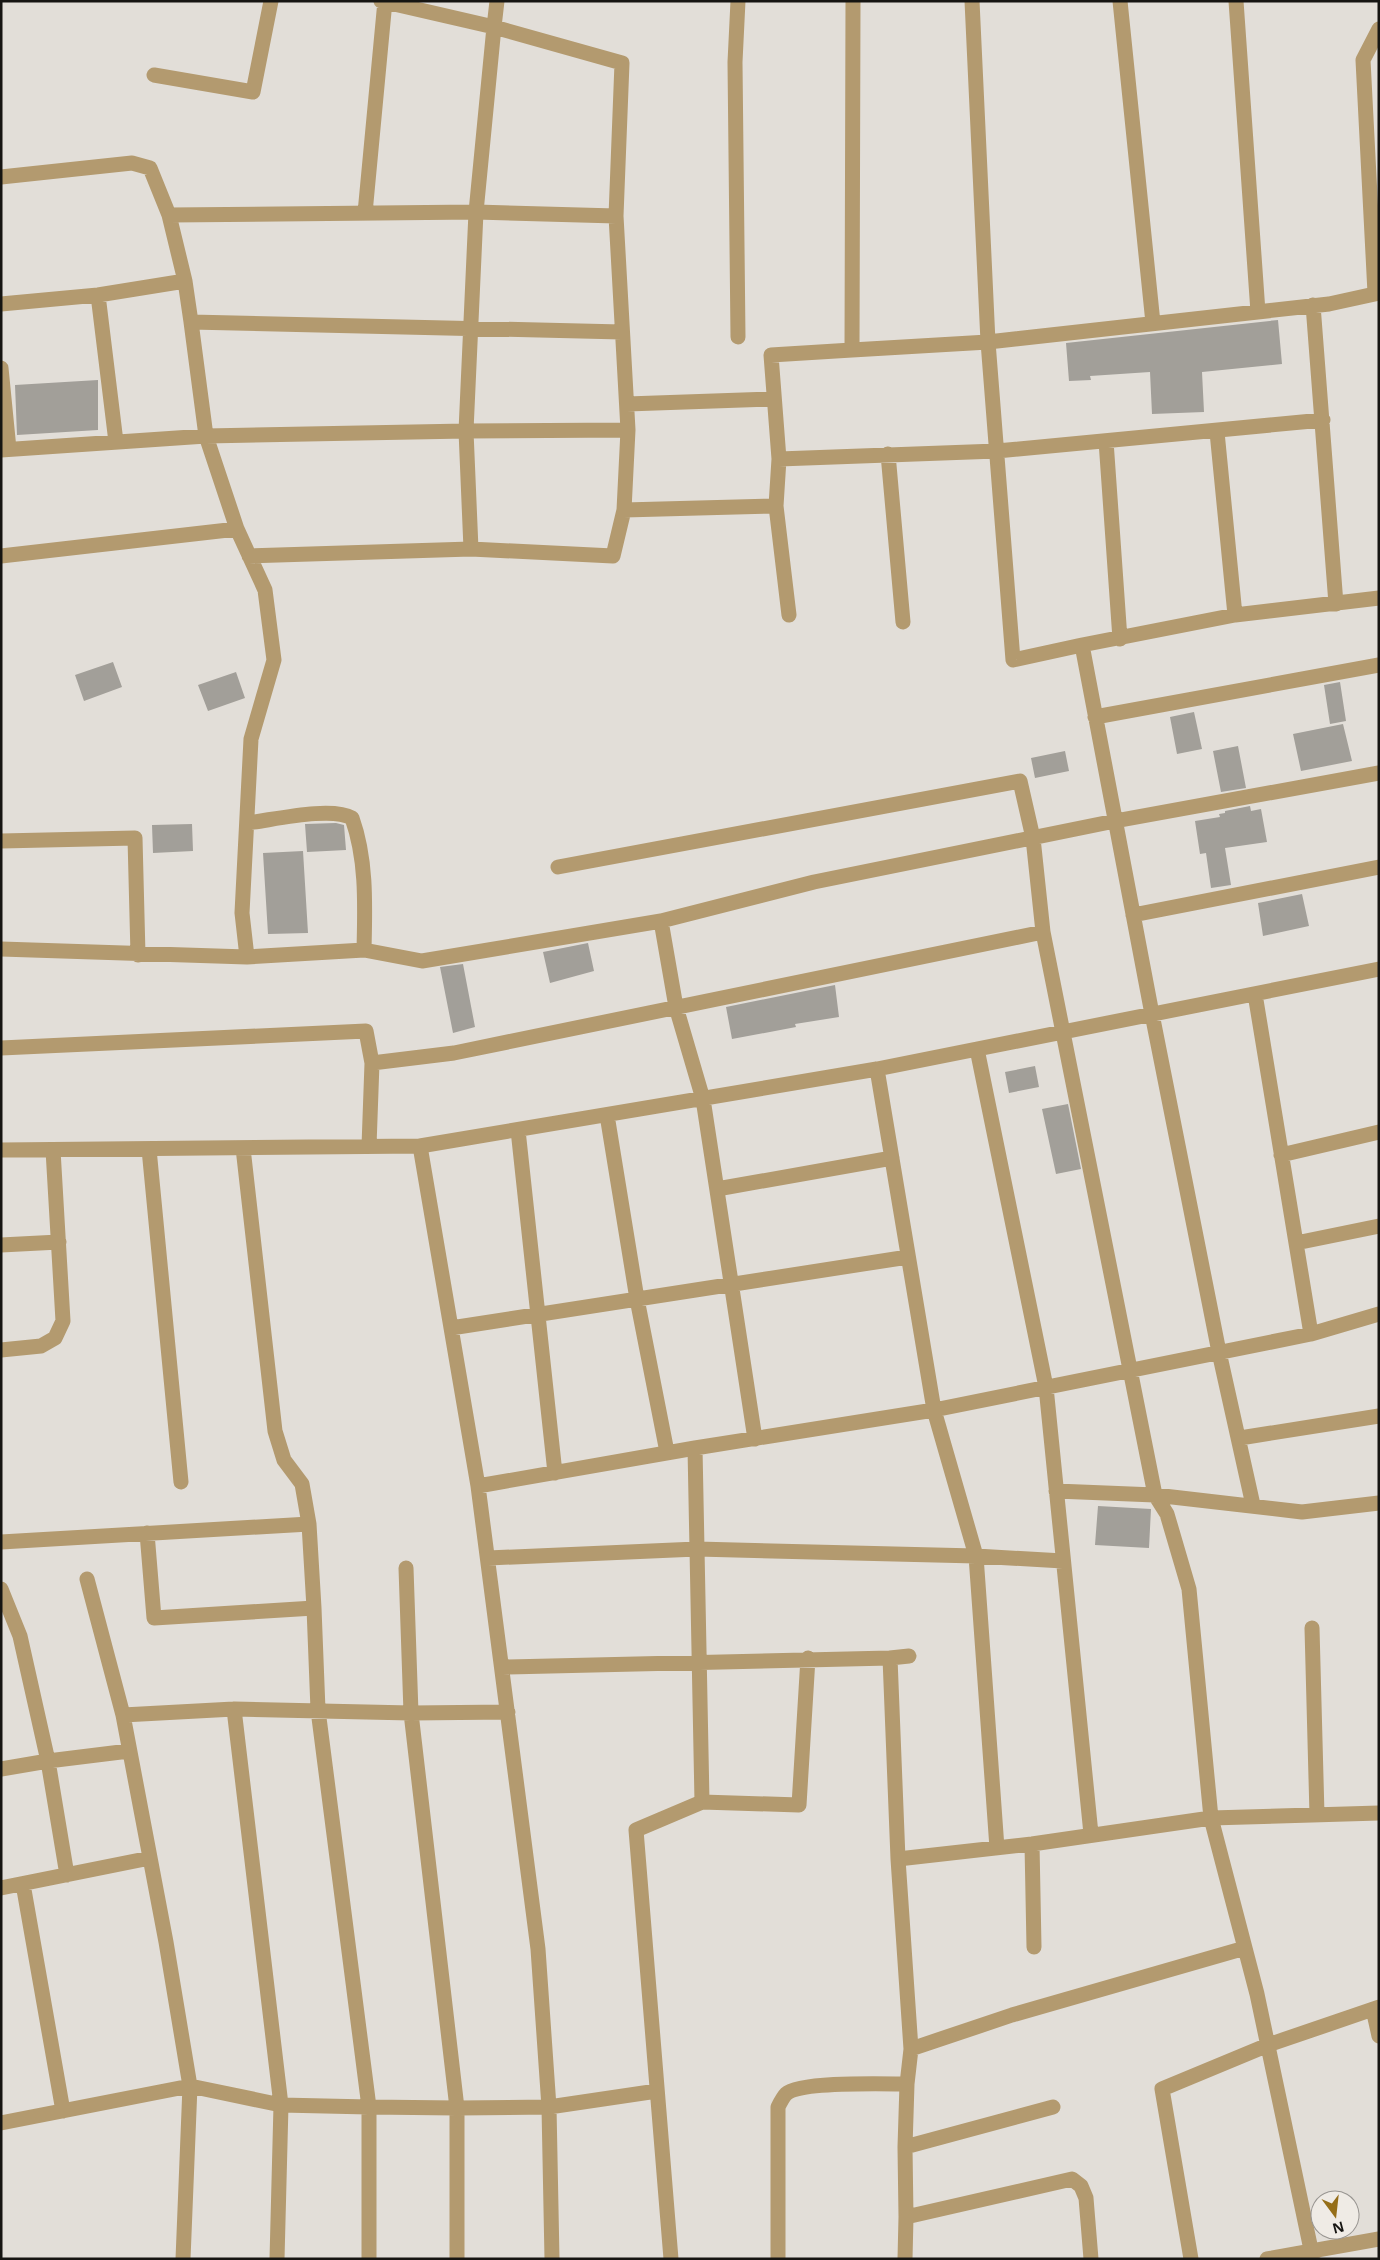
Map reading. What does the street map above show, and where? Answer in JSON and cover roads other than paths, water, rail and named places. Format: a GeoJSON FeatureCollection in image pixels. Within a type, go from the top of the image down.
{"type":"FeatureCollection","features":[{"type":"Feature","properties":{"kind":"street"},"geometry":{"type":"LineString","coordinates":[[154,75],[253,92],[270,1]]}},
{"type":"Feature","properties":{"kind":"street"},"geometry":{"type":"LineString","coordinates":[[471,549],[466,431],[470,328],[476,212],[497,1]]}},
{"type":"Feature","properties":{"kind":"street"},"geometry":{"type":"LineString","coordinates":[[738,1],[735,62],[738,337]]}},
{"type":"Feature","properties":{"kind":"street"},"geometry":{"type":"LineString","coordinates":[[852,1],[852,350]]}},
{"type":"Feature","properties":{"kind":"street"},"geometry":{"type":"LineString","coordinates":[[972,1],[988,342],[1013,660],[1235,615],[1379,598]]}},
{"type":"Feature","properties":{"kind":"street"},"geometry":{"type":"LineString","coordinates":[[1120,1],[1153,323]]}},
{"type":"Feature","properties":{"kind":"street"},"geometry":{"type":"LineString","coordinates":[[1236,1],[1258,312]]}},
{"type":"Feature","properties":{"kind":"street"},"geometry":{"type":"LineString","coordinates":[[249,556],[471,549],[613,556],[624,510],[628,430],[616,216],[622,64],[494,27],[384,2],[366,213]]}},
{"type":"Feature","properties":{"kind":"street"},"geometry":{"type":"LineString","coordinates":[[789,615],[776,506],[779,459],[770,355],[988,342],[1258,312],[1313,305],[1377,293],[1363,60],[1379,29]]}},
{"type":"Feature","properties":{"kind":"street"},"geometry":{"type":"LineString","coordinates":[[1,177],[132,163],[150,168],[169,215],[185,281],[206,436],[236,529],[265,590],[274,660],[251,739],[242,913],[246,957]]}},
{"type":"Feature","properties":{"kind":"street"},"geometry":{"type":"LineString","coordinates":[[169,215],[476,212],[616,216]]}},
{"type":"Feature","properties":{"kind":"street"},"geometry":{"type":"LineString","coordinates":[[1,304],[98,295],[185,281]]}},
{"type":"Feature","properties":{"kind":"street"},"geometry":{"type":"LineString","coordinates":[[98,295],[116,442]]}},
{"type":"Feature","properties":{"kind":"street"},"geometry":{"type":"LineString","coordinates":[[1313,305],[1336,604]]}},
{"type":"Feature","properties":{"kind":"street"},"geometry":{"type":"LineString","coordinates":[[191,322],[622,332]]}},
{"type":"Feature","properties":{"kind":"street"},"geometry":{"type":"LineString","coordinates":[[1,368],[5,450],[206,436],[628,430]]}},
{"type":"Feature","properties":{"kind":"street"},"geometry":{"type":"LineString","coordinates":[[627,404],[774,399]]}},
{"type":"Feature","properties":{"kind":"street"},"geometry":{"type":"LineString","coordinates":[[779,459],[997,451],[1217,432],[1323,420]]}},
{"type":"Feature","properties":{"kind":"street"},"geometry":{"type":"LineString","coordinates":[[1217,432],[1235,615]]}},
{"type":"Feature","properties":{"kind":"street"},"geometry":{"type":"LineString","coordinates":[[1106,441],[1120,639]]}},
{"type":"Feature","properties":{"kind":"street"},"geometry":{"type":"LineString","coordinates":[[888,454],[903,622]]}},
{"type":"Feature","properties":{"kind":"street"},"geometry":{"type":"LineString","coordinates":[[624,510],[776,506]]}},
{"type":"Feature","properties":{"kind":"street"},"geometry":{"type":"LineString","coordinates":[[1,556],[236,529]]}},
{"type":"Feature","properties":{"kind":"street"},"geometry":{"type":"LineString","coordinates":[[1082,645],[1152,1014],[1253,1505]]}},
{"type":"Feature","properties":{"kind":"street"},"geometry":{"type":"LineString","coordinates":[[1095,717],[1379,665]]}},
{"type":"Feature","properties":{"kind":"street"},"geometry":{"type":"LineString","coordinates":[[1,950],[246,957],[364,950],[422,961],[661,921],[814,882],[1115,821],[1379,773]]}},
{"type":"Feature","properties":{"kind":"street"},"geometry":{"type":"LineString","coordinates":[[558,867],[1020,781],[1033,838],[1044,932],[1155,1496],[1167,1514],[1189,1589],[1211,1818],[1268,2045],[1312,2255]]}},
{"type":"Feature","properties":{"kind":"street"},"geometry":{"type":"LineString","coordinates":[[247,824],[328,813],[347,815],[352,818],[360,840],[364,895],[364,950]]}},
{"type":"Feature","properties":{"kind":"street"},"geometry":{"type":"LineString","coordinates":[[1,841],[136,838],[138,955]]}},
{"type":"Feature","properties":{"kind":"street"},"geometry":{"type":"LineString","coordinates":[[1133,915],[1379,867]]}},
{"type":"Feature","properties":{"kind":"street"},"geometry":{"type":"LineString","coordinates":[[661,921],[676,1007],[703,1098],[755,1439]]}},
{"type":"Feature","properties":{"kind":"street"},"geometry":{"type":"LineString","coordinates":[[372,1063],[454,1053],[1044,932]]}},
{"type":"Feature","properties":{"kind":"street"},"geometry":{"type":"LineString","coordinates":[[1,1150],[420,1146],[877,1069],[1379,969]]}},
{"type":"Feature","properties":{"kind":"street"},"geometry":{"type":"LineString","coordinates":[[1255,994],[1311,1334]]}},
{"type":"Feature","properties":{"kind":"street"},"geometry":{"type":"LineString","coordinates":[[1,1048],[366,1031],[372,1063],[369,1146]]}},
{"type":"Feature","properties":{"kind":"street"},"geometry":{"type":"LineString","coordinates":[[977,1049],[1046,1387],[1091,1834]]}},
{"type":"Feature","properties":{"kind":"street"},"geometry":{"type":"LineString","coordinates":[[877,1069],[934,1410],[976,1556],[997,1848]]}},
{"type":"Feature","properties":{"kind":"street"},"geometry":{"type":"LineString","coordinates":[[607,1114],[637,1300],[667,1452]]}},
{"type":"Feature","properties":{"kind":"street"},"geometry":{"type":"LineString","coordinates":[[518,1130],[555,1473]]}},
{"type":"Feature","properties":{"kind":"street"},"geometry":{"type":"LineString","coordinates":[[1281,1156],[1379,1132]]}},
{"type":"Feature","properties":{"kind":"street"},"geometry":{"type":"LineString","coordinates":[[420,1146],[478,1486],[538,1949],[549,2107],[552,2259]]}},
{"type":"Feature","properties":{"kind":"street"},"geometry":{"type":"LineString","coordinates":[[243,1148],[275,1431],[284,1460],[302,1484],[309,1524],[318,1710],[369,2108],[369,2259]]}},
{"type":"Feature","properties":{"kind":"street"},"geometry":{"type":"LineString","coordinates":[[149,1149],[181,1482]]}},
{"type":"Feature","properties":{"kind":"street"},"geometry":{"type":"LineString","coordinates":[[1,1350],[40,1346],[55,1338],[63,1321],[53,1150]]}},
{"type":"Feature","properties":{"kind":"street"},"geometry":{"type":"LineString","coordinates":[[717,1189],[892,1158]]}},
{"type":"Feature","properties":{"kind":"street"},"geometry":{"type":"LineString","coordinates":[[1296,1243],[1379,1226]]}},
{"type":"Feature","properties":{"kind":"street"},"geometry":{"type":"LineString","coordinates":[[1,1245],[59,1242]]}},
{"type":"Feature","properties":{"kind":"street"},"geometry":{"type":"LineString","coordinates":[[451,1328],[908,1257]]}},
{"type":"Feature","properties":{"kind":"street"},"geometry":{"type":"LineString","coordinates":[[478,1486],[667,1452],[934,1410],[1311,1334],[1379,1314]]}},
{"type":"Feature","properties":{"kind":"street"},"geometry":{"type":"LineString","coordinates":[[1240,1438],[1379,1416]]}},
{"type":"Feature","properties":{"kind":"street"},"geometry":{"type":"LineString","coordinates":[[695,1448],[702,1802]]}},
{"type":"Feature","properties":{"kind":"street"},"geometry":{"type":"LineString","coordinates":[[1056,1491],[1155,1496],[1253,1505],[1302,1512],[1379,1502]]}},
{"type":"Feature","properties":{"kind":"street"},"geometry":{"type":"LineString","coordinates":[[1,1542],[309,1524]]}},
{"type":"Feature","properties":{"kind":"street"},"geometry":{"type":"LineString","coordinates":[[147,1533],[154,1618],[314,1608]]}},
{"type":"Feature","properties":{"kind":"street"},"geometry":{"type":"LineString","coordinates":[[488,1558],[697,1549],[976,1556],[1063,1561]]}},
{"type":"Feature","properties":{"kind":"street"},"geometry":{"type":"LineString","coordinates":[[406,1568],[411,1713],[457,2108],[457,2259]]}},
{"type":"Feature","properties":{"kind":"street"},"geometry":{"type":"LineString","coordinates":[[87,1579],[123,1715],[190,2086],[183,2259]]}},
{"type":"Feature","properties":{"kind":"street"},"geometry":{"type":"LineString","coordinates":[[1,1589],[20,1636],[48,1761],[67,1874]]}},
{"type":"Feature","properties":{"kind":"street"},"geometry":{"type":"LineString","coordinates":[[1312,1628],[1317,1815]]}},
{"type":"Feature","properties":{"kind":"street"},"geometry":{"type":"LineString","coordinates":[[503,1668],[909,1656]]}},
{"type":"Feature","properties":{"kind":"street"},"geometry":{"type":"LineString","coordinates":[[671,2259],[636,1830],[702,1802],[799,1805],[808,1658]]}},
{"type":"Feature","properties":{"kind":"street"},"geometry":{"type":"LineString","coordinates":[[890,1658],[898,1859],[911,2049],[907,2084],[905,2146],[905,2259]]}},
{"type":"Feature","properties":{"kind":"street"},"geometry":{"type":"LineString","coordinates":[[123,1715],[234,1709],[411,1713],[508,1712]]}},
{"type":"Feature","properties":{"kind":"street"},"geometry":{"type":"LineString","coordinates":[[234,1709],[281,2106],[277,2259]]}},
{"type":"Feature","properties":{"kind":"street"},"geometry":{"type":"LineString","coordinates":[[1,1769],[129,1751]]}},
{"type":"Feature","properties":{"kind":"street"},"geometry":{"type":"LineString","coordinates":[[898,1859],[1032,1844],[1211,1818],[1379,1813]]}},
{"type":"Feature","properties":{"kind":"street"},"geometry":{"type":"LineString","coordinates":[[1032,1844],[1034,1947]]}},
{"type":"Feature","properties":{"kind":"street"},"geometry":{"type":"LineString","coordinates":[[1,1888],[150,1858]]}},
{"type":"Feature","properties":{"kind":"street"},"geometry":{"type":"LineString","coordinates":[[22,1884],[63,2111]]}},
{"type":"Feature","properties":{"kind":"street"},"geometry":{"type":"LineString","coordinates":[[911,2049],[1012,2015],[1245,1948]]}},
{"type":"Feature","properties":{"kind":"street"},"geometry":{"type":"LineString","coordinates":[[1191,2259],[1162,2089],[1268,2045],[1376,2008],[1379,2036]]}},
{"type":"Feature","properties":{"kind":"street"},"geometry":{"type":"LineString","coordinates":[[778,2259],[778,2107],[787,2093],[826,2085],[907,2084]]}},
{"type":"Feature","properties":{"kind":"street"},"geometry":{"type":"LineString","coordinates":[[1,2123],[190,2086],[281,2106],[369,2108],[549,2107],[657,2091]]}},
{"type":"Feature","properties":{"kind":"street"},"geometry":{"type":"LineString","coordinates":[[905,2146],[1053,2107]]}},
{"type":"Feature","properties":{"kind":"street"},"geometry":{"type":"LineString","coordinates":[[906,2217],[1072,2179],[1081,2186],[1086,2198],[1091,2259]]}},
{"type":"Feature","properties":{"kind":"street"},"geometry":{"type":"LineString","coordinates":[[1268,2259],[1312,2255],[1379,2239]]}}]}
